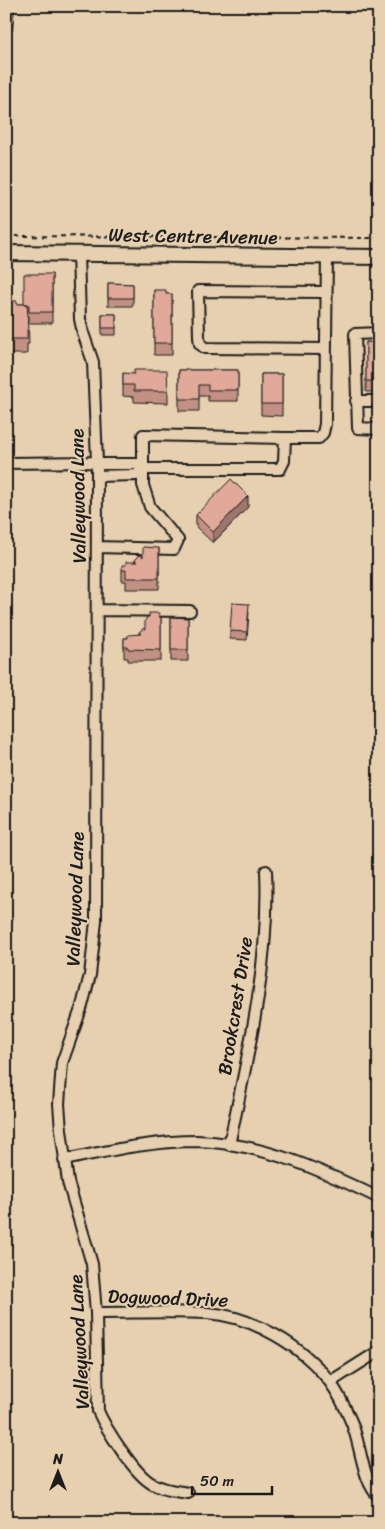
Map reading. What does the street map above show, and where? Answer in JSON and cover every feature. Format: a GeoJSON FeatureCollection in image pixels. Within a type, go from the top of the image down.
{"type":"FeatureCollection","features":[{"type":"Feature","properties":{"kind":"main road","name":"West Centre Avenue"},"geometry":{"type":"LineString","coordinates":[[6,253],[379,257]]}},
{"type":"Feature","properties":{"kind":"street"},"geometry":{"type":"LineString","coordinates":[[6,29],[8,6]]}},
{"type":"Feature","properties":{"kind":"street","name":"Valleywood Lane"},"geometry":{"type":"LineString","coordinates":[[78,253],[80,319],[93,362],[97,463],[96,921],[90,975],[82,1006],[62,1063],[59,1104],[68,1182],[92,1264],[96,1313],[98,1411],[102,1421],[136,1469],[150,1483],[164,1489],[188,1493]]}},
{"type":"Feature","properties":{"kind":"street"},"geometry":{"type":"LineString","coordinates":[[97,547],[174,548],[178,540],[150,507],[143,485],[143,435],[320,438],[324,433],[327,256]]}},
{"type":"Feature","properties":{"kind":"street"},"geometry":{"type":"LineString","coordinates":[[326,292],[198,291],[199,337],[200,344],[205,348],[326,349]]}},
{"type":"Feature","properties":{"kind":"street"},"geometry":{"type":"LineString","coordinates":[[379,333],[355,334],[358,428],[379,429]]}},
{"type":"Feature","properties":{"kind":"street"},"geometry":{"type":"LineString","coordinates":[[356,401],[379,401]]}},
{"type":"Feature","properties":{"kind":"street"},"geometry":{"type":"LineString","coordinates":[[6,463],[137,464],[144,469],[280,469],[284,461],[285,438]]}},
{"type":"Feature","properties":{"kind":"street"},"geometry":{"type":"LineString","coordinates":[[97,476],[136,475],[144,469]]}},
{"type":"Feature","properties":{"kind":"street"},"geometry":{"type":"LineString","coordinates":[[97,610],[190,611]]}},
{"type":"Feature","properties":{"kind":"street","name":"Brookcrest Drive"},"geometry":{"type":"LineString","coordinates":[[229,1145],[260,979],[267,902],[266,872]]}},
{"type":"Feature","properties":{"kind":"street"},"geometry":{"type":"LineString","coordinates":[[64,1160],[156,1144],[197,1142],[229,1145],[284,1156],[313,1167],[379,1198]]}},
{"type":"Feature","properties":{"kind":"street","name":"Dogwood Drive"},"geometry":{"type":"LineString","coordinates":[[96,1313],[207,1313],[247,1321],[281,1338],[296,1349],[330,1382],[351,1421],[369,1481],[374,1492],[379,1497]]}},
{"type":"Feature","properties":{"kind":"street"},"geometry":{"type":"LineString","coordinates":[[330,1382],[379,1350]]}},
{"type":"Feature","properties":{"kind":"path"},"geometry":{"type":"LineString","coordinates":[[6,236],[379,238]]}},
{"type":"Feature","properties":{"kind":"building"},"geometry":{"type":"Polygon","coordinates":[[[24,274],[52,274],[52,312],[29,312],[29,305],[24,304],[24,274]]]}},
{"type":"Feature","properties":{"kind":"building"},"geometry":{"type":"Polygon","coordinates":[[[108,283],[133,284],[133,298],[108,298],[108,283]]]}},
{"type":"Feature","properties":{"kind":"building"},"geometry":{"type":"Polygon","coordinates":[[[154,290],[166,290],[166,294],[172,294],[172,343],[154,343],[154,290]]]}},
{"type":"Feature","properties":{"kind":"building"},"geometry":{"type":"Polygon","coordinates":[[[6,301],[17,301],[17,304],[27,304],[29,329],[27,329],[27,339],[6,339],[6,301]]]}},
{"type":"Feature","properties":{"kind":"building"},"geometry":{"type":"Polygon","coordinates":[[[102,314],[116,314],[116,328],[102,328],[102,314]]]}},
{"type":"Feature","properties":{"kind":"building"},"geometry":{"type":"Polygon","coordinates":[[[366,342],[379,343],[379,381],[366,381],[366,342]]]}},
{"type":"Feature","properties":{"kind":"building"},"geometry":{"type":"Polygon","coordinates":[[[134,370],[167,370],[168,391],[134,391],[134,385],[123,385],[123,373],[134,374],[134,370]]]}},
{"type":"Feature","properties":{"kind":"building"},"geometry":{"type":"Polygon","coordinates":[[[179,370],[238,370],[238,390],[208,390],[208,385],[199,385],[199,399],[179,399],[179,370]]]}},
{"type":"Feature","properties":{"kind":"building"},"geometry":{"type":"Polygon","coordinates":[[[261,374],[282,374],[282,404],[261,404],[261,374]]]}},
{"type":"Feature","properties":{"kind":"building"},"geometry":{"type":"Polygon","coordinates":[[[231,479],[248,496],[213,532],[196,515],[231,479]]]}},
{"type":"Feature","properties":{"kind":"building"},"geometry":{"type":"Polygon","coordinates":[[[143,547],[159,548],[159,578],[126,578],[126,570],[122,570],[122,565],[126,565],[126,562],[137,562],[135,560],[140,555],[143,557],[143,547]]]}},
{"type":"Feature","properties":{"kind":"building"},"geometry":{"type":"Polygon","coordinates":[[[232,603],[249,604],[247,632],[230,631],[232,603]]]}},
{"type":"Feature","properties":{"kind":"building"},"geometry":{"type":"Polygon","coordinates":[[[149,613],[159,613],[159,617],[161,617],[161,650],[128,649],[128,647],[124,647],[124,638],[128,638],[128,635],[141,634],[139,632],[144,628],[145,630],[145,621],[149,617],[149,613]]]}},
{"type":"Feature","properties":{"kind":"building"},"geometry":{"type":"Polygon","coordinates":[[[171,617],[188,618],[188,650],[171,650],[171,617]]]}}]}
